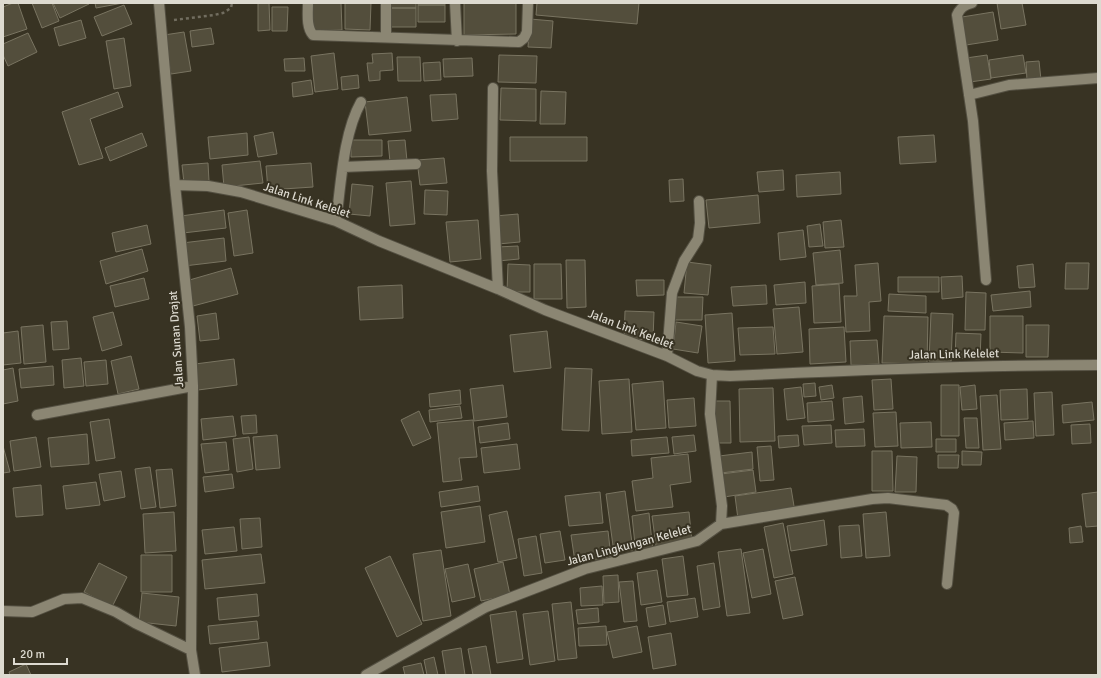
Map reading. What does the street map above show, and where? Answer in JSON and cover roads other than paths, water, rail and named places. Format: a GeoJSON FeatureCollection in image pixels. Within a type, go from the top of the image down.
{"type":"FeatureCollection","features":[{"type":"Feature","properties":{"kind":"street","name":"Jalan Sunan Drajat"},"geometry":{"type":"LineString","coordinates":[[159,3],[175,185],[190,327],[193,386],[191,650],[195,675]]}},
{"type":"Feature","properties":{"kind":"street"},"geometry":{"type":"LineString","coordinates":[[308,3],[310,32],[313,36],[519,42],[524,38],[527,32],[528,3]]}},
{"type":"Feature","properties":{"kind":"street"},"geometry":{"type":"LineString","coordinates":[[386,3],[386,37]]}},
{"type":"Feature","properties":{"kind":"street"},"geometry":{"type":"LineString","coordinates":[[455,3],[457,41]]}},
{"type":"Feature","properties":{"kind":"street"},"geometry":{"type":"LineString","coordinates":[[972,3],[965,5],[960,10],[958,16],[974,128],[986,280]]}},
{"type":"Feature","properties":{"kind":"street"},"geometry":{"type":"LineString","coordinates":[[969,94],[1009,85],[1098,78]]}},
{"type":"Feature","properties":{"kind":"street"},"geometry":{"type":"LineString","coordinates":[[493,88],[492,172],[498,289]]}},
{"type":"Feature","properties":{"kind":"street"},"geometry":{"type":"LineString","coordinates":[[336,221],[350,128],[355,113],[361,102]]}},
{"type":"Feature","properties":{"kind":"street"},"geometry":{"type":"LineString","coordinates":[[343,167],[416,164]]}},
{"type":"Feature","properties":{"kind":"street","name":"Jalan Link Kelelet"},"geometry":{"type":"LineString","coordinates":[[175,185],[208,186],[241,192],[336,221],[379,241],[498,289],[545,310],[667,356],[697,371],[712,375],[730,376],[873,369],[1030,365],[1098,365]]}},
{"type":"Feature","properties":{"kind":"street"},"geometry":{"type":"LineString","coordinates":[[667,356],[672,293],[684,261],[698,239],[700,223],[699,201]]}},
{"type":"Feature","properties":{"kind":"street"},"geometry":{"type":"LineString","coordinates":[[712,375],[710,414],[722,506],[721,524],[872,499],[888,498],[946,505],[952,509],[954,513],[947,584]]}},
{"type":"Feature","properties":{"kind":"street"},"geometry":{"type":"LineString","coordinates":[[37,415],[193,386]]}},
{"type":"Feature","properties":{"kind":"street","name":"Jalan Lingkungan Kelelet"},"geometry":{"type":"LineString","coordinates":[[366,675],[486,607],[585,569],[697,542],[721,524]]}},
{"type":"Feature","properties":{"kind":"street"},"geometry":{"type":"LineString","coordinates":[[3,611],[32,612],[64,599],[82,598],[116,612],[135,623],[191,650]]}}]}
